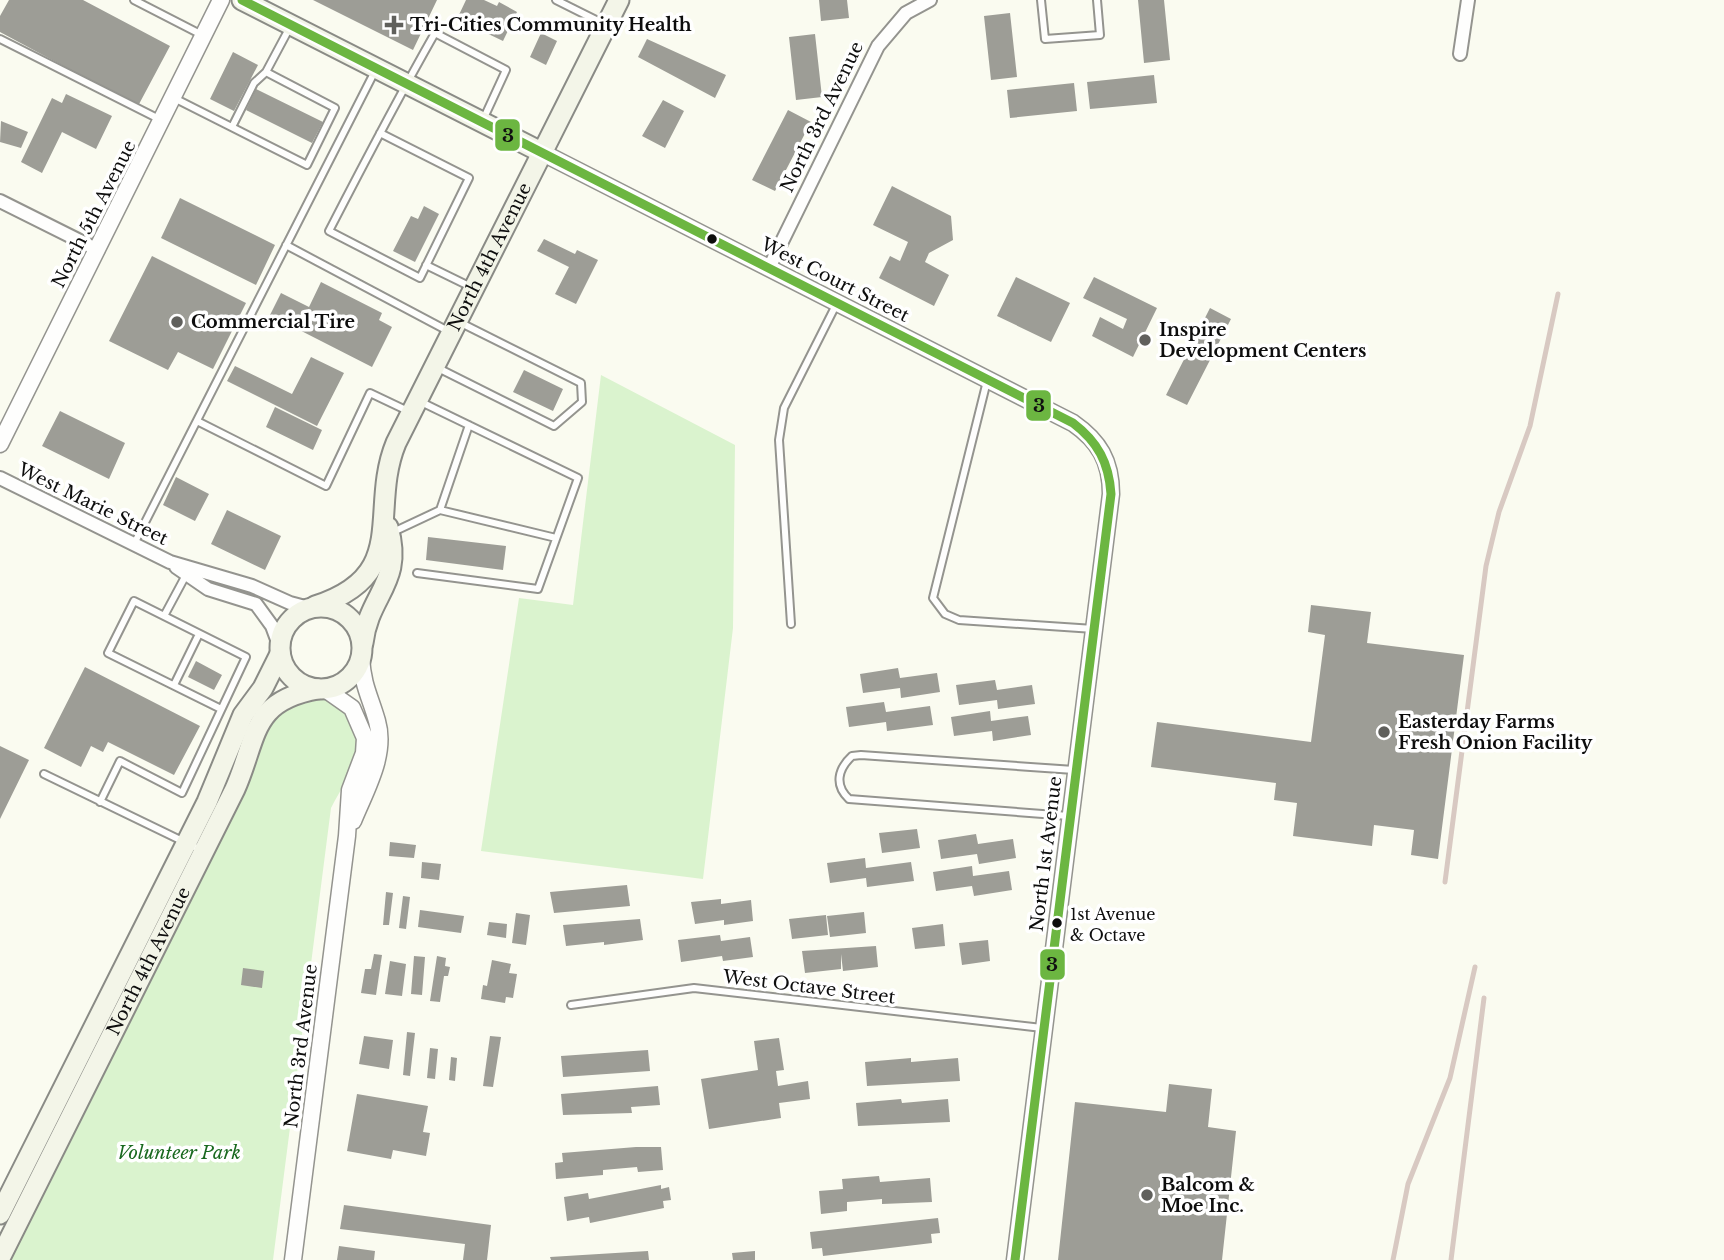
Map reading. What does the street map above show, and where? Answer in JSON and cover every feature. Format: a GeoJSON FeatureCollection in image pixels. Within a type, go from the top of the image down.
{"type":"FeatureCollection","features":[{"type":"Feature","properties":{"kind":"main road"},"geometry":{"type":"LineString","coordinates":[[242,0],[541,152]]}},
{"type":"Feature","properties":{"kind":"main road","name":"North 4th Avenue"},"geometry":{"type":"LineString","coordinates":[[362,653],[367,619],[393,570],[394,552],[388,527],[390,462],[434,366],[619,0]]}},
{"type":"Feature","properties":{"kind":"main road","name":"North 4th Avenue"},"geometry":{"type":"LineString","coordinates":[[312,607],[349,591],[366,576],[388,527]]}},
{"type":"Feature","properties":{"kind":"main road"},"geometry":{"type":"LineString","coordinates":[[312,607],[331,607],[351,619],[357,627],[362,653],[350,678],[338,687],[321,689],[297,682],[283,665],[280,650],[287,624],[312,607]]}},
{"type":"Feature","properties":{"kind":"main road","name":"North 4th Avenue"},"geometry":{"type":"LineString","coordinates":[[0,1258],[195,848],[243,716],[263,688],[280,650]]}},
{"type":"Feature","properties":{"kind":"main road","name":"North 4th Avenue"},"geometry":{"type":"LineString","coordinates":[[0,1214],[195,848],[241,776],[259,720],[286,698],[321,689]]}},
{"type":"Feature","properties":{"kind":"street","name":"North 5th Avenue"},"geometry":{"type":"LineString","coordinates":[[0,444],[221,0]]}},
{"type":"Feature","properties":{"kind":"street","name":"North 3rd Avenue"},"geometry":{"type":"LineString","coordinates":[[769,268],[878,46],[906,13],[930,0]]}},
{"type":"Feature","properties":{"kind":"street"},"geometry":{"type":"LineString","coordinates":[[1461,54],[1468,0]]}},
{"type":"Feature","properties":{"kind":"street","name":"West Court Street"},"geometry":{"type":"LineString","coordinates":[[541,152],[1073,423],[1086,432],[1104,453]]}},
{"type":"Feature","properties":{"kind":"street"},"geometry":{"type":"LineString","coordinates":[[0,201],[97,250]]}},
{"type":"Feature","properties":{"kind":"street","name":"North 1st Avenue"},"geometry":{"type":"LineString","coordinates":[[1015,1260],[1111,494],[1104,453]]}},
{"type":"Feature","properties":{"kind":"street","name":"West Marie Street"},"geometry":{"type":"LineString","coordinates":[[0,478],[170,562],[252,586],[290,603],[312,607]]}},
{"type":"Feature","properties":{"kind":"street","name":"West Marie Street"},"geometry":{"type":"LineString","coordinates":[[170,562],[186,575],[218,593],[256,604],[272,626],[280,650]]}},
{"type":"Feature","properties":{"kind":"street","name":"North 3rd Avenue"},"geometry":{"type":"LineString","coordinates":[[347,836],[373,770],[379,745],[377,721],[365,691],[362,653]]}},
{"type":"Feature","properties":{"kind":"street","name":"North 3rd Avenue"},"geometry":{"type":"LineString","coordinates":[[293,1260],[347,836],[351,783],[362,761],[365,738],[352,708],[321,689]]}},
{"type":"Feature","properties":{"kind":"lane"},"geometry":{"type":"LineString","coordinates":[[134,0],[205,36]]}},
{"type":"Feature","properties":{"kind":"lane"},"geometry":{"type":"LineString","coordinates":[[556,0],[568,3],[606,25]]}},
{"type":"Feature","properties":{"kind":"lane"},"geometry":{"type":"LineString","coordinates":[[1041,0],[1045,39],[1100,35],[1097,0]]}},
{"type":"Feature","properties":{"kind":"lane"},"geometry":{"type":"LineString","coordinates":[[232,127],[254,83],[266,72],[291,25]]}},
{"type":"Feature","properties":{"kind":"lane"},"geometry":{"type":"LineString","coordinates":[[380,132],[469,178],[420,278],[328,231],[405,84],[435,33],[506,70],[482,122]]}},
{"type":"Feature","properties":{"kind":"lane"},"geometry":{"type":"LineString","coordinates":[[0,39],[163,121]]}},
{"type":"Feature","properties":{"kind":"lane"},"geometry":{"type":"LineString","coordinates":[[134,544],[376,69]]}},
{"type":"Feature","properties":{"kind":"lane"},"geometry":{"type":"LineString","coordinates":[[174,98],[307,166],[335,108],[266,72]]}},
{"type":"Feature","properties":{"kind":"lane"},"geometry":{"type":"LineString","coordinates":[[286,245],[454,327],[581,383],[582,402],[554,426],[434,366]]}},
{"type":"Feature","properties":{"kind":"lane"},"geometry":{"type":"LineString","coordinates":[[426,265],[473,288]]}},
{"type":"Feature","properties":{"kind":"lane"},"geometry":{"type":"LineString","coordinates":[[791,624],[779,440],[784,408],[837,302]]}},
{"type":"Feature","properties":{"kind":"lane"},"geometry":{"type":"LineString","coordinates":[[988,379],[933,598],[945,614],[959,620],[1094,629]]}},
{"type":"Feature","properties":{"kind":"lane"},"geometry":{"type":"LineString","coordinates":[[197,421],[326,486],[370,393],[469,425],[578,478],[538,589],[417,573]]}},
{"type":"Feature","properties":{"kind":"lane"},"geometry":{"type":"LineString","coordinates":[[440,510],[469,425]]}},
{"type":"Feature","properties":{"kind":"lane"},"geometry":{"type":"LineString","coordinates":[[388,527],[440,510],[556,538]]}},
{"type":"Feature","properties":{"kind":"lane"},"geometry":{"type":"LineString","coordinates":[[164,616],[186,575]]}},
{"type":"Feature","properties":{"kind":"lane"},"geometry":{"type":"LineString","coordinates":[[100,803],[120,761],[182,793],[222,709],[246,657],[134,601],[108,653],[222,709]]}},
{"type":"Feature","properties":{"kind":"lane"},"geometry":{"type":"LineString","coordinates":[[174,685],[199,634]]}},
{"type":"Feature","properties":{"kind":"lane"},"geometry":{"type":"LineString","coordinates":[[1070,816],[849,799],[839,785],[839,775],[852,756],[862,755],[1076,771]]}},
{"type":"Feature","properties":{"kind":"lane"},"geometry":{"type":"LineString","coordinates":[[44,774],[195,848]]}},
{"type":"Feature","properties":{"kind":"lane","name":"West Octave Street"},"geometry":{"type":"LineString","coordinates":[[571,1005],[694,988],[1044,1029]]}},
{"type":"Feature","properties":{"kind":"green space"},"geometry":{"type":"Polygon","coordinates":[[[601,375],[735,445],[733,628],[703,879],[481,851],[519,598],[573,605],[601,375]]]}},
{"type":"Feature","properties":{"kind":"green space","name":"Volunteer Park"},"geometry":{"type":"Polygon","coordinates":[[[316,696],[332,702],[344,712],[355,733],[356,744],[352,766],[331,808],[273,1260],[7,1260],[270,716],[316,696]]]}},
{"type":"Feature","properties":{"kind":"building"},"geometry":{"type":"Polygon","coordinates":[[[9,0],[83,0],[170,46],[138,106],[0,32],[0,16],[9,0]]]}},
{"type":"Feature","properties":{"kind":"building","name":"Tri-Cities Community Health"},"geometry":{"type":"Polygon","coordinates":[[[313,0],[437,0],[413,50],[313,0]]]}},
{"type":"Feature","properties":{"kind":"building"},"geometry":{"type":"Polygon","coordinates":[[[466,0],[484,0],[497,6],[499,2],[517,12],[503,41],[457,19],[466,0]]]}},
{"type":"Feature","properties":{"kind":"building"},"geometry":{"type":"Polygon","coordinates":[[[819,0],[847,0],[849,18],[821,21],[819,0]]]}},
{"type":"Feature","properties":{"kind":"building"},"geometry":{"type":"Polygon","coordinates":[[[1138,0],[1164,0],[1170,60],[1144,63],[1138,0]]]}},
{"type":"Feature","properties":{"kind":"building"},"geometry":{"type":"Polygon","coordinates":[[[1010,13],[1017,77],[991,80],[984,16],[1010,13]]]}},
{"type":"Feature","properties":{"kind":"building"},"geometry":{"type":"Polygon","coordinates":[[[541,33],[557,41],[546,65],[530,57],[541,33]]]}},
{"type":"Feature","properties":{"kind":"building"},"geometry":{"type":"Polygon","coordinates":[[[815,34],[822,97],[796,100],[789,37],[815,34]]]}},
{"type":"Feature","properties":{"kind":"building"},"geometry":{"type":"Polygon","coordinates":[[[647,39],[726,75],[715,98],[638,57],[647,39]]]}},
{"type":"Feature","properties":{"kind":"building"},"geometry":{"type":"Polygon","coordinates":[[[233,52],[258,65],[234,111],[210,99],[233,52]]]}},
{"type":"Feature","properties":{"kind":"building"},"geometry":{"type":"Polygon","coordinates":[[[1154,75],[1157,103],[1090,109],[1087,82],[1154,75]]]}},
{"type":"Feature","properties":{"kind":"building"},"geometry":{"type":"Polygon","coordinates":[[[1074,83],[1077,111],[1010,118],[1007,90],[1074,83]]]}},
{"type":"Feature","properties":{"kind":"building"},"geometry":{"type":"Polygon","coordinates":[[[256,89],[323,122],[312,143],[246,110],[256,89]]]}},
{"type":"Feature","properties":{"kind":"building"},"geometry":{"type":"Polygon","coordinates":[[[66,94],[112,116],[96,149],[62,132],[42,173],[21,162],[52,98],[62,103],[66,94]]]}},
{"type":"Feature","properties":{"kind":"building"},"geometry":{"type":"Polygon","coordinates":[[[663,100],[684,111],[665,148],[642,136],[663,100]]]}},
{"type":"Feature","properties":{"kind":"building"},"geometry":{"type":"Polygon","coordinates":[[[788,110],[811,122],[775,191],[752,180],[788,110]]]}},
{"type":"Feature","properties":{"kind":"building"},"geometry":{"type":"Polygon","coordinates":[[[1,121],[28,132],[21,148],[0,142],[1,121]]]}},
{"type":"Feature","properties":{"kind":"building"},"geometry":{"type":"Polygon","coordinates":[[[892,186],[951,216],[953,240],[929,253],[925,262],[949,275],[934,306],[879,278],[890,256],[900,261],[908,242],[873,225],[892,186]]]}},
{"type":"Feature","properties":{"kind":"building"},"geometry":{"type":"Polygon","coordinates":[[[180,198],[275,245],[256,285],[161,238],[180,198]]]}},
{"type":"Feature","properties":{"kind":"building"},"geometry":{"type":"Polygon","coordinates":[[[424,206],[439,214],[415,262],[393,251],[411,216],[418,219],[424,206]]]}},
{"type":"Feature","properties":{"kind":"building"},"geometry":{"type":"Polygon","coordinates":[[[544,239],[575,254],[577,250],[598,260],[576,304],[555,294],[569,267],[537,251],[544,239]]]}},
{"type":"Feature","properties":{"kind":"building","name":"Commercial Tire"},"geometry":{"type":"Polygon","coordinates":[[[152,256],[246,303],[213,369],[178,352],[168,370],[109,341],[152,256]]]}},
{"type":"Feature","properties":{"kind":"building"},"geometry":{"type":"Polygon","coordinates":[[[1016,277],[1070,303],[1051,342],[997,316],[1016,277]]]}},
{"type":"Feature","properties":{"kind":"building"},"geometry":{"type":"Polygon","coordinates":[[[1094,277],[1157,308],[1133,357],[1092,336],[1100,317],[1123,329],[1127,319],[1083,298],[1094,277]]]}},
{"type":"Feature","properties":{"kind":"building"},"geometry":{"type":"Polygon","coordinates":[[[321,282],[382,313],[379,320],[392,327],[372,367],[270,315],[281,293],[309,307],[321,282]]]}},
{"type":"Feature","properties":{"kind":"building"},"geometry":{"type":"Polygon","coordinates":[[[1210,308],[1231,319],[1187,405],[1166,395],[1210,308]]]}},
{"type":"Feature","properties":{"kind":"building"},"geometry":{"type":"Polygon","coordinates":[[[311,357],[344,373],[317,426],[227,381],[235,366],[292,394],[311,357]]]}},
{"type":"Feature","properties":{"kind":"building"},"geometry":{"type":"Polygon","coordinates":[[[524,370],[563,389],[553,411],[513,392],[524,370]]]}},
{"type":"Feature","properties":{"kind":"building"},"geometry":{"type":"Polygon","coordinates":[[[275,407],[322,430],[313,450],[266,427],[275,407]]]}},
{"type":"Feature","properties":{"kind":"building"},"geometry":{"type":"Polygon","coordinates":[[[60,411],[125,443],[109,479],[42,446],[60,411]]]}},
{"type":"Feature","properties":{"kind":"building"},"geometry":{"type":"Polygon","coordinates":[[[176,477],[209,494],[195,521],[163,505],[176,477]]]}},
{"type":"Feature","properties":{"kind":"building"},"geometry":{"type":"Polygon","coordinates":[[[227,510],[281,536],[265,570],[211,544],[227,510]]]}},
{"type":"Feature","properties":{"kind":"building"},"geometry":{"type":"Polygon","coordinates":[[[428,537],[506,546],[503,570],[426,560],[428,537]]]}},
{"type":"Feature","properties":{"kind":"building","name":"Easterday Farms Fresh Onion Facility"},"geometry":{"type":"Polygon","coordinates":[[[1311,605],[1371,612],[1367,643],[1464,655],[1438,859],[1411,855],[1414,830],[1374,825],[1372,846],[1293,836],[1297,803],[1274,800],[1276,783],[1151,767],[1157,722],[1311,742],[1325,635],[1308,632],[1311,605]]]}},
{"type":"Feature","properties":{"kind":"building"},"geometry":{"type":"Polygon","coordinates":[[[196,661],[222,675],[214,690],[188,677],[196,661]]]}},
{"type":"Feature","properties":{"kind":"building"},"geometry":{"type":"Polygon","coordinates":[[[85,667],[200,726],[174,775],[108,742],[103,752],[91,746],[81,767],[44,748],[85,667]]]}},
{"type":"Feature","properties":{"kind":"building"},"geometry":{"type":"Polygon","coordinates":[[[898,668],[900,678],[937,673],[940,692],[901,698],[900,688],[863,693],[860,674],[898,668]]]}},
{"type":"Feature","properties":{"kind":"building"},"geometry":{"type":"Polygon","coordinates":[[[995,680],[997,690],[1032,685],[1035,704],[998,709],[997,700],[959,705],[956,685],[995,680]]]}},
{"type":"Feature","properties":{"kind":"building"},"geometry":{"type":"Polygon","coordinates":[[[884,702],[886,712],[930,706],[933,725],[887,731],[886,722],[849,727],[846,707],[884,702]]]}},
{"type":"Feature","properties":{"kind":"building"},"geometry":{"type":"Polygon","coordinates":[[[990,711],[991,721],[1028,716],[1031,735],[993,741],[992,731],[954,736],[951,717],[990,711]]]}},
{"type":"Feature","properties":{"kind":"building"},"geometry":{"type":"Polygon","coordinates":[[[0,746],[29,760],[0,819],[0,746]]]}},
{"type":"Feature","properties":{"kind":"building"},"geometry":{"type":"Polygon","coordinates":[[[917,829],[920,848],[882,853],[879,833],[917,829]]]}},
{"type":"Feature","properties":{"kind":"building"},"geometry":{"type":"Polygon","coordinates":[[[976,834],[978,844],[1013,839],[1016,858],[979,864],[977,854],[941,859],[938,840],[976,834]]]}},
{"type":"Feature","properties":{"kind":"building"},"geometry":{"type":"Polygon","coordinates":[[[390,842],[416,845],[414,858],[389,856],[390,842]]]}},
{"type":"Feature","properties":{"kind":"building"},"geometry":{"type":"Polygon","coordinates":[[[865,858],[866,868],[911,862],[914,881],[867,887],[866,878],[830,883],[827,863],[865,858]]]}},
{"type":"Feature","properties":{"kind":"building"},"geometry":{"type":"Polygon","coordinates":[[[422,862],[441,864],[439,880],[421,878],[422,862]]]}},
{"type":"Feature","properties":{"kind":"building"},"geometry":{"type":"Polygon","coordinates":[[[972,866],[973,876],[1009,871],[1012,890],[974,896],[972,886],[936,891],[933,872],[972,866]]]}},
{"type":"Feature","properties":{"kind":"building"},"geometry":{"type":"Polygon","coordinates":[[[627,885],[630,906],[554,913],[550,892],[627,885]]]}},
{"type":"Feature","properties":{"kind":"building"},"geometry":{"type":"Polygon","coordinates":[[[386,892],[393,893],[389,925],[383,925],[386,892]]]}},
{"type":"Feature","properties":{"kind":"building"},"geometry":{"type":"Polygon","coordinates":[[[403,896],[410,897],[406,929],[399,928],[403,896]]]}},
{"type":"Feature","properties":{"kind":"building"},"geometry":{"type":"Polygon","coordinates":[[[721,899],[721,904],[751,900],[753,921],[724,925],[724,920],[695,924],[691,902],[721,899]]]}},
{"type":"Feature","properties":{"kind":"building"},"geometry":{"type":"Polygon","coordinates":[[[420,910],[464,916],[461,933],[418,927],[420,910]]]}},
{"type":"Feature","properties":{"kind":"building"},"geometry":{"type":"Polygon","coordinates":[[[864,912],[866,933],[830,937],[827,916],[864,912]]]}},
{"type":"Feature","properties":{"kind":"building"},"geometry":{"type":"Polygon","coordinates":[[[516,913],[530,915],[526,945],[512,943],[516,913]]]}},
{"type":"Feature","properties":{"kind":"building"},"geometry":{"type":"Polygon","coordinates":[[[826,915],[828,935],[792,939],[789,919],[826,915]]]}},
{"type":"Feature","properties":{"kind":"building"},"geometry":{"type":"Polygon","coordinates":[[[640,919],[643,940],[566,946],[563,925],[640,919]]]}},
{"type":"Feature","properties":{"kind":"building"},"geometry":{"type":"Polygon","coordinates":[[[489,922],[507,924],[506,938],[487,935],[489,922]]]}},
{"type":"Feature","properties":{"kind":"building"},"geometry":{"type":"Polygon","coordinates":[[[943,924],[945,946],[915,949],[912,928],[943,924]]]}},
{"type":"Feature","properties":{"kind":"building"},"geometry":{"type":"Polygon","coordinates":[[[720,935],[721,941],[750,937],[753,957],[723,961],[722,956],[681,962],[678,940],[720,935]]]}},
{"type":"Feature","properties":{"kind":"building"},"geometry":{"type":"Polygon","coordinates":[[[988,940],[990,961],[962,965],[959,943],[988,940]]]}},
{"type":"Feature","properties":{"kind":"building"},"geometry":{"type":"Polygon","coordinates":[[[876,946],[878,967],[843,971],[841,954],[841,969],[805,973],[802,951],[876,946]]]}},
{"type":"Feature","properties":{"kind":"building"},"geometry":{"type":"Polygon","coordinates":[[[374,954],[382,955],[376,995],[361,993],[365,969],[371,969],[374,954]]]}},
{"type":"Feature","properties":{"kind":"building"},"geometry":{"type":"Polygon","coordinates":[[[414,956],[425,957],[422,995],[411,994],[414,956]]]}},
{"type":"Feature","properties":{"kind":"building"},"geometry":{"type":"Polygon","coordinates":[[[437,956],[446,958],[445,966],[450,967],[448,976],[444,976],[440,1002],[430,1001],[437,956]]]}},
{"type":"Feature","properties":{"kind":"building"},"geometry":{"type":"Polygon","coordinates":[[[492,960],[511,964],[509,973],[517,974],[513,998],[506,997],[505,1003],[481,999],[483,985],[487,986],[492,960]]]}},
{"type":"Feature","properties":{"kind":"building"},"geometry":{"type":"Polygon","coordinates":[[[390,961],[406,964],[402,996],[385,994],[390,961]]]}},
{"type":"Feature","properties":{"kind":"building"},"geometry":{"type":"Polygon","coordinates":[[[243,968],[264,971],[262,988],[241,985],[243,968]]]}},
{"type":"Feature","properties":{"kind":"building"},"geometry":{"type":"Polygon","coordinates":[[[407,1032],[415,1033],[410,1076],[403,1075],[407,1032]]]}},
{"type":"Feature","properties":{"kind":"building"},"geometry":{"type":"Polygon","coordinates":[[[364,1036],[393,1040],[389,1069],[359,1064],[364,1036]]]}},
{"type":"Feature","properties":{"kind":"building"},"geometry":{"type":"Polygon","coordinates":[[[490,1036],[501,1037],[493,1087],[483,1086],[490,1036]]]}},
{"type":"Feature","properties":{"kind":"building"},"geometry":{"type":"Polygon","coordinates":[[[779,1038],[784,1070],[776,1071],[778,1086],[808,1081],[810,1099],[779,1103],[781,1118],[709,1129],[701,1079],[758,1070],[754,1041],[779,1038]]]}},
{"type":"Feature","properties":{"kind":"building"},"geometry":{"type":"Polygon","coordinates":[[[430,1048],[438,1049],[435,1079],[427,1078],[430,1048]]]}},
{"type":"Feature","properties":{"kind":"building"},"geometry":{"type":"Polygon","coordinates":[[[648,1050],[650,1071],[563,1077],[561,1056],[648,1050]]]}},
{"type":"Feature","properties":{"kind":"building"},"geometry":{"type":"Polygon","coordinates":[[[451,1057],[457,1058],[455,1081],[449,1080],[451,1057]]]}},
{"type":"Feature","properties":{"kind":"building"},"geometry":{"type":"Polygon","coordinates":[[[911,1058],[911,1062],[958,1058],[960,1081],[867,1086],[865,1062],[911,1058]]]}},
{"type":"Feature","properties":{"kind":"building","name":"Balcom & Moe Inc."},"geometry":{"type":"Polygon","coordinates":[[[1169,1084],[1212,1089],[1208,1127],[1236,1131],[1222,1260],[1058,1260],[1075,1102],[1166,1112],[1169,1084]]]}},
{"type":"Feature","properties":{"kind":"building"},"geometry":{"type":"Polygon","coordinates":[[[658,1086],[660,1105],[631,1107],[632,1113],[563,1115],[561,1094],[658,1086]]]}},
{"type":"Feature","properties":{"kind":"building"},"geometry":{"type":"Polygon","coordinates":[[[357,1094],[428,1106],[423,1132],[430,1133],[426,1156],[393,1150],[391,1159],[347,1151],[357,1094]]]}},
{"type":"Feature","properties":{"kind":"building"},"geometry":{"type":"Polygon","coordinates":[[[901,1099],[902,1103],[948,1099],[950,1122],[858,1126],[856,1103],[901,1099]]]}},
{"type":"Feature","properties":{"kind":"building"},"geometry":{"type":"Polygon","coordinates":[[[143,1143],[149,1147],[148,1154],[144,1156],[138,1153],[138,1146],[143,1143]]]}},
{"type":"Feature","properties":{"kind":"building"},"geometry":{"type":"Polygon","coordinates":[[[661,1147],[663,1170],[638,1172],[637,1167],[603,1170],[603,1175],[556,1179],[555,1163],[563,1162],[562,1153],[661,1147]]]}},
{"type":"Feature","properties":{"kind":"building"},"geometry":{"type":"Polygon","coordinates":[[[879,1176],[880,1182],[930,1178],[932,1202],[882,1204],[882,1199],[847,1202],[847,1211],[821,1214],[819,1191],[843,1189],[842,1179],[879,1176]]]}},
{"type":"Feature","properties":{"kind":"building"},"geometry":{"type":"Polygon","coordinates":[[[661,1185],[661,1189],[669,1187],[671,1200],[663,1201],[664,1208],[590,1223],[589,1217],[567,1221],[564,1197],[588,1193],[589,1199],[661,1185]]]}},
{"type":"Feature","properties":{"kind":"building"},"geometry":{"type":"Polygon","coordinates":[[[344,1205],[491,1225],[487,1260],[463,1260],[465,1244],[340,1229],[344,1205]]]}},
{"type":"Feature","properties":{"kind":"building"},"geometry":{"type":"Polygon","coordinates":[[[938,1218],[940,1233],[931,1234],[932,1243],[823,1256],[822,1248],[812,1249],[810,1232],[938,1218]]]}},
{"type":"Feature","properties":{"kind":"building"},"geometry":{"type":"Polygon","coordinates":[[[339,1246],[375,1251],[374,1260],[337,1260],[339,1246]]]}},
{"type":"Feature","properties":{"kind":"building"},"geometry":{"type":"Polygon","coordinates":[[[648,1251],[649,1260],[551,1260],[550,1257],[648,1251]]]}},
{"type":"Feature","properties":{"kind":"building"},"geometry":{"type":"Polygon","coordinates":[[[755,1251],[755,1260],[733,1260],[732,1253],[755,1251]]]}},
{"type":"Feature","properties":{"kind":"railway"},"geometry":{"type":"LineString","coordinates":[[1445,882],[1486,566],[1499,512],[1530,426],[1558,294]]}},
{"type":"Feature","properties":{"kind":"railway"},"geometry":{"type":"LineString","coordinates":[[1393,1260],[1408,1184],[1450,1078],[1475,967]]}},
{"type":"Feature","properties":{"kind":"railway"},"geometry":{"type":"LineString","coordinates":[[1451,1260],[1484,998]]}},
{"type":"Feature","properties":{"kind":"transit line","name":"3"},"geometry":{"type":"LineString","coordinates":[[242,0],[1073,423],[1101,454],[1108,472],[1111,494],[1015,1260]]}},
{"type":"Feature","properties":{"kind":"place","name":"Tri-Cities Community Health"},"geometry":{"type":"Point","coordinates":[394,25]}},
{"type":"Feature","properties":{"kind":"place","name":"Commercial Tire"},"geometry":{"type":"Point","coordinates":[177,322]}},
{"type":"Feature","properties":{"kind":"place","name":"Inspire Development Centers"},"geometry":{"type":"Point","coordinates":[1145,340]}},
{"type":"Feature","properties":{"kind":"place","name":"Easterday Farms Fresh Onion Facility"},"geometry":{"type":"Point","coordinates":[1384,732]}},
{"type":"Feature","properties":{"kind":"place","name":"1st Avenue & Octave"},"geometry":{"type":"Point","coordinates":[1057,923]}},
{"type":"Feature","properties":{"kind":"place","name":"Balcom & Moe Inc."},"geometry":{"type":"Point","coordinates":[1147,1195]}}]}
